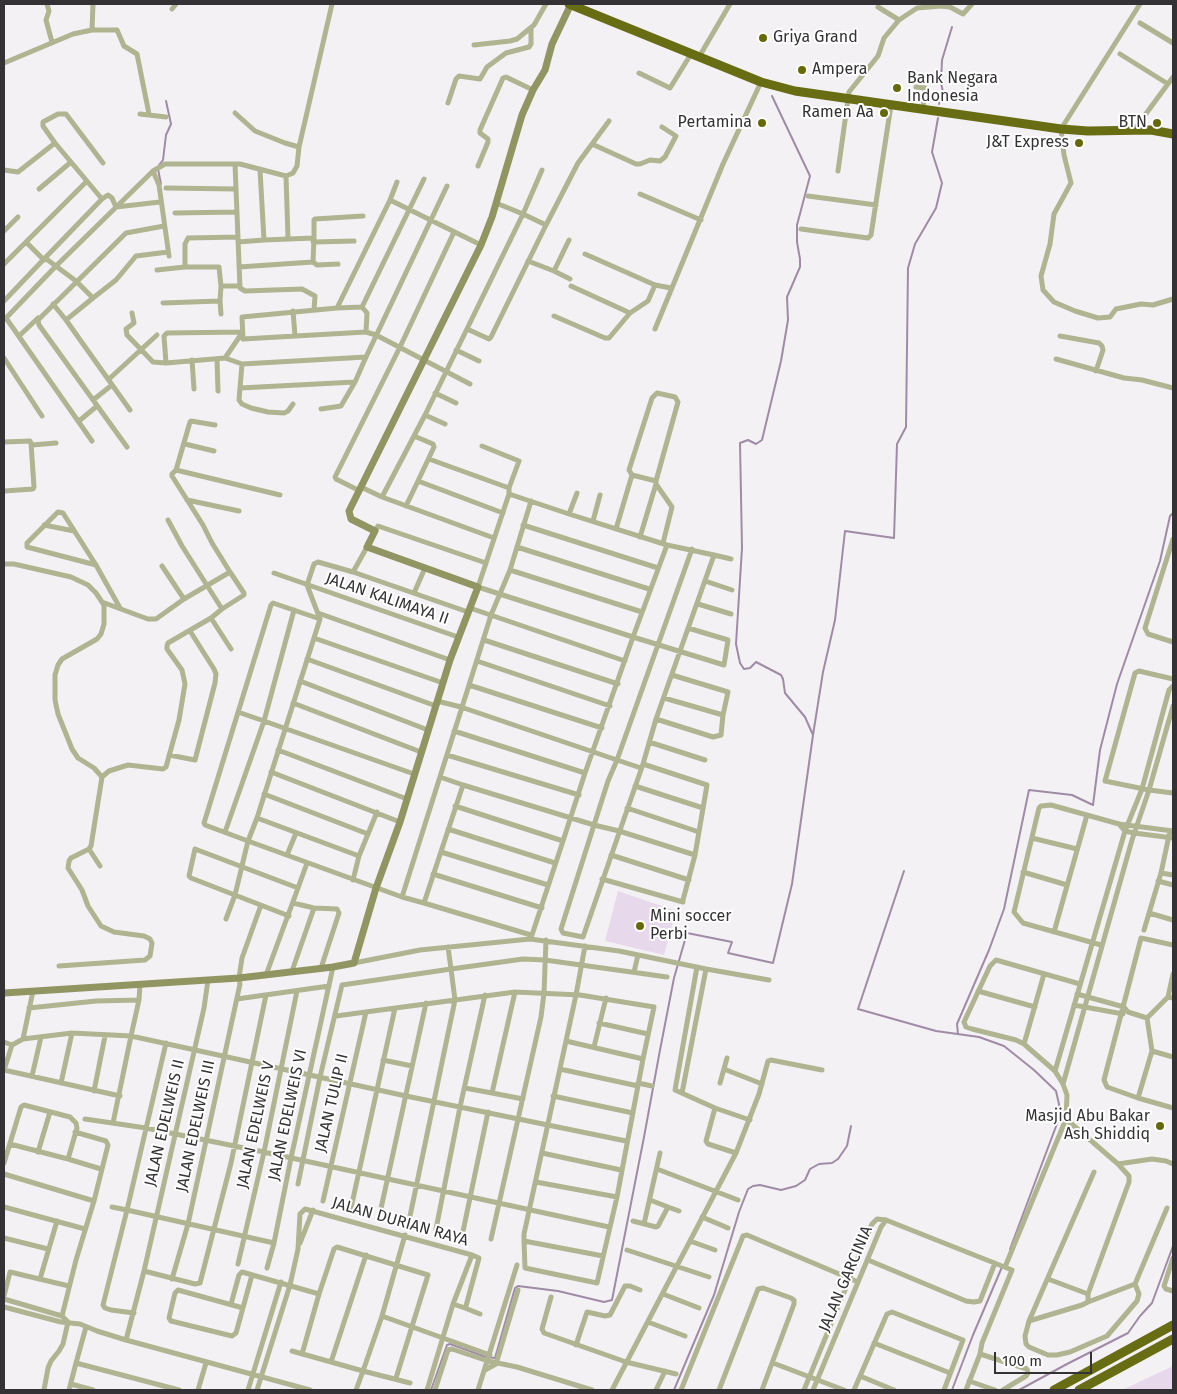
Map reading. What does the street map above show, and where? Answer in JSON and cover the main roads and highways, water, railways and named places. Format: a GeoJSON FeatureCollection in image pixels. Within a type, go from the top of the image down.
{"type":"FeatureCollection","features":[{"type":"Feature","properties":{"kind":"highway"},"geometry":{"type":"LineString","coordinates":[[570,4],[761,82],[795,91],[1061,128],[1088,131],[1134,130],[1173,134]]}},
{"type":"Feature","properties":{"kind":"highway"},"geometry":{"type":"LineString","coordinates":[[1054,1390],[1173,1325]]}},
{"type":"Feature","properties":{"kind":"highway"},"geometry":{"type":"LineString","coordinates":[[1079,1390],[1173,1339]]}},
{"type":"Feature","properties":{"kind":"waterway"},"geometry":{"type":"LineString","coordinates":[[939,104],[943,92],[941,83],[942,60],[952,27]]}},
{"type":"Feature","properties":{"kind":"waterway"},"geometry":{"type":"LineString","coordinates":[[431,1390],[447,1345],[450,1344],[486,1357],[495,1358],[515,1288],[518,1286],[558,1291],[604,1302],[612,1300],[674,978],[687,933],[732,942],[728,953],[773,963],[792,884],[813,735],[805,717],[785,693],[781,675],[756,662],[750,668],[744,669],[740,663],[736,644],[742,548],[740,443],[748,440],[756,444],[762,440],[781,361],[788,320],[787,297],[800,267],[797,225],[810,176],[772,96]]}},
{"type":"Feature","properties":{"kind":"waterway"},"geometry":{"type":"LineString","coordinates":[[159,165],[163,160],[166,135],[171,124],[166,101]]}},
{"type":"Feature","properties":{"kind":"waterway"},"geometry":{"type":"LineString","coordinates":[[813,735],[823,672],[835,620],[845,531],[894,538],[897,444],[906,427],[908,268],[915,244],[936,208],[942,183],[932,152],[938,118]]}},
{"type":"Feature","properties":{"kind":"waterway"},"geometry":{"type":"LineString","coordinates":[[158,169],[161,184]]}},
{"type":"Feature","properties":{"kind":"waterway"},"geometry":{"type":"LineString","coordinates":[[958,1034],[957,1024],[989,950],[1004,909],[1029,790],[1072,795],[1093,805],[1100,750],[1117,684],[1160,561],[1170,516],[1173,513]]}},
{"type":"Feature","properties":{"kind":"waterway"},"geometry":{"type":"LineString","coordinates":[[904,871],[858,1009],[936,1031],[979,1037],[1004,1046],[1056,1091],[1061,1113],[1010,1249]]}},
{"type":"Feature","properties":{"kind":"waterway"},"geometry":{"type":"LineString","coordinates":[[674,1390],[714,1295],[739,1212],[748,1189],[760,1185],[781,1190],[796,1186],[805,1180],[810,1169],[819,1164],[832,1163],[838,1159],[847,1146],[851,1126]]}},
{"type":"Feature","properties":{"kind":"waterway"},"geometry":{"type":"LineString","coordinates":[[1019,1390],[1128,1333],[1152,1303],[1173,1246]]}},
{"type":"Feature","properties":{"kind":"waterway"},"geometry":{"type":"LineString","coordinates":[[952,1390],[1002,1267]]}},
{"type":"Feature","properties":{"kind":"place","name":"Griya Grand"},"geometry":{"type":"Point","coordinates":[763,38]}},
{"type":"Feature","properties":{"kind":"place","name":"Ampera"},"geometry":{"type":"Point","coordinates":[802,70]}},
{"type":"Feature","properties":{"kind":"place","name":"Bank Negara Indonesia"},"geometry":{"type":"Point","coordinates":[897,88]}},
{"type":"Feature","properties":{"kind":"place","name":"Ramen Aa"},"geometry":{"type":"Point","coordinates":[884,113]}},
{"type":"Feature","properties":{"kind":"place","name":"Pertamina"},"geometry":{"type":"Point","coordinates":[762,123]}},
{"type":"Feature","properties":{"kind":"place","name":"BTN"},"geometry":{"type":"Point","coordinates":[1157,123]}},
{"type":"Feature","properties":{"kind":"place","name":"J&T Express"},"geometry":{"type":"Point","coordinates":[1079,143]}},
{"type":"Feature","properties":{"kind":"place","name":"Mini soccer Perbi"},"geometry":{"type":"Point","coordinates":[640,926]}},
{"type":"Feature","properties":{"kind":"place","name":"Masjid Abu Bakar Ash Shiddiq"},"geometry":{"type":"Point","coordinates":[1160,1126]}}]}
